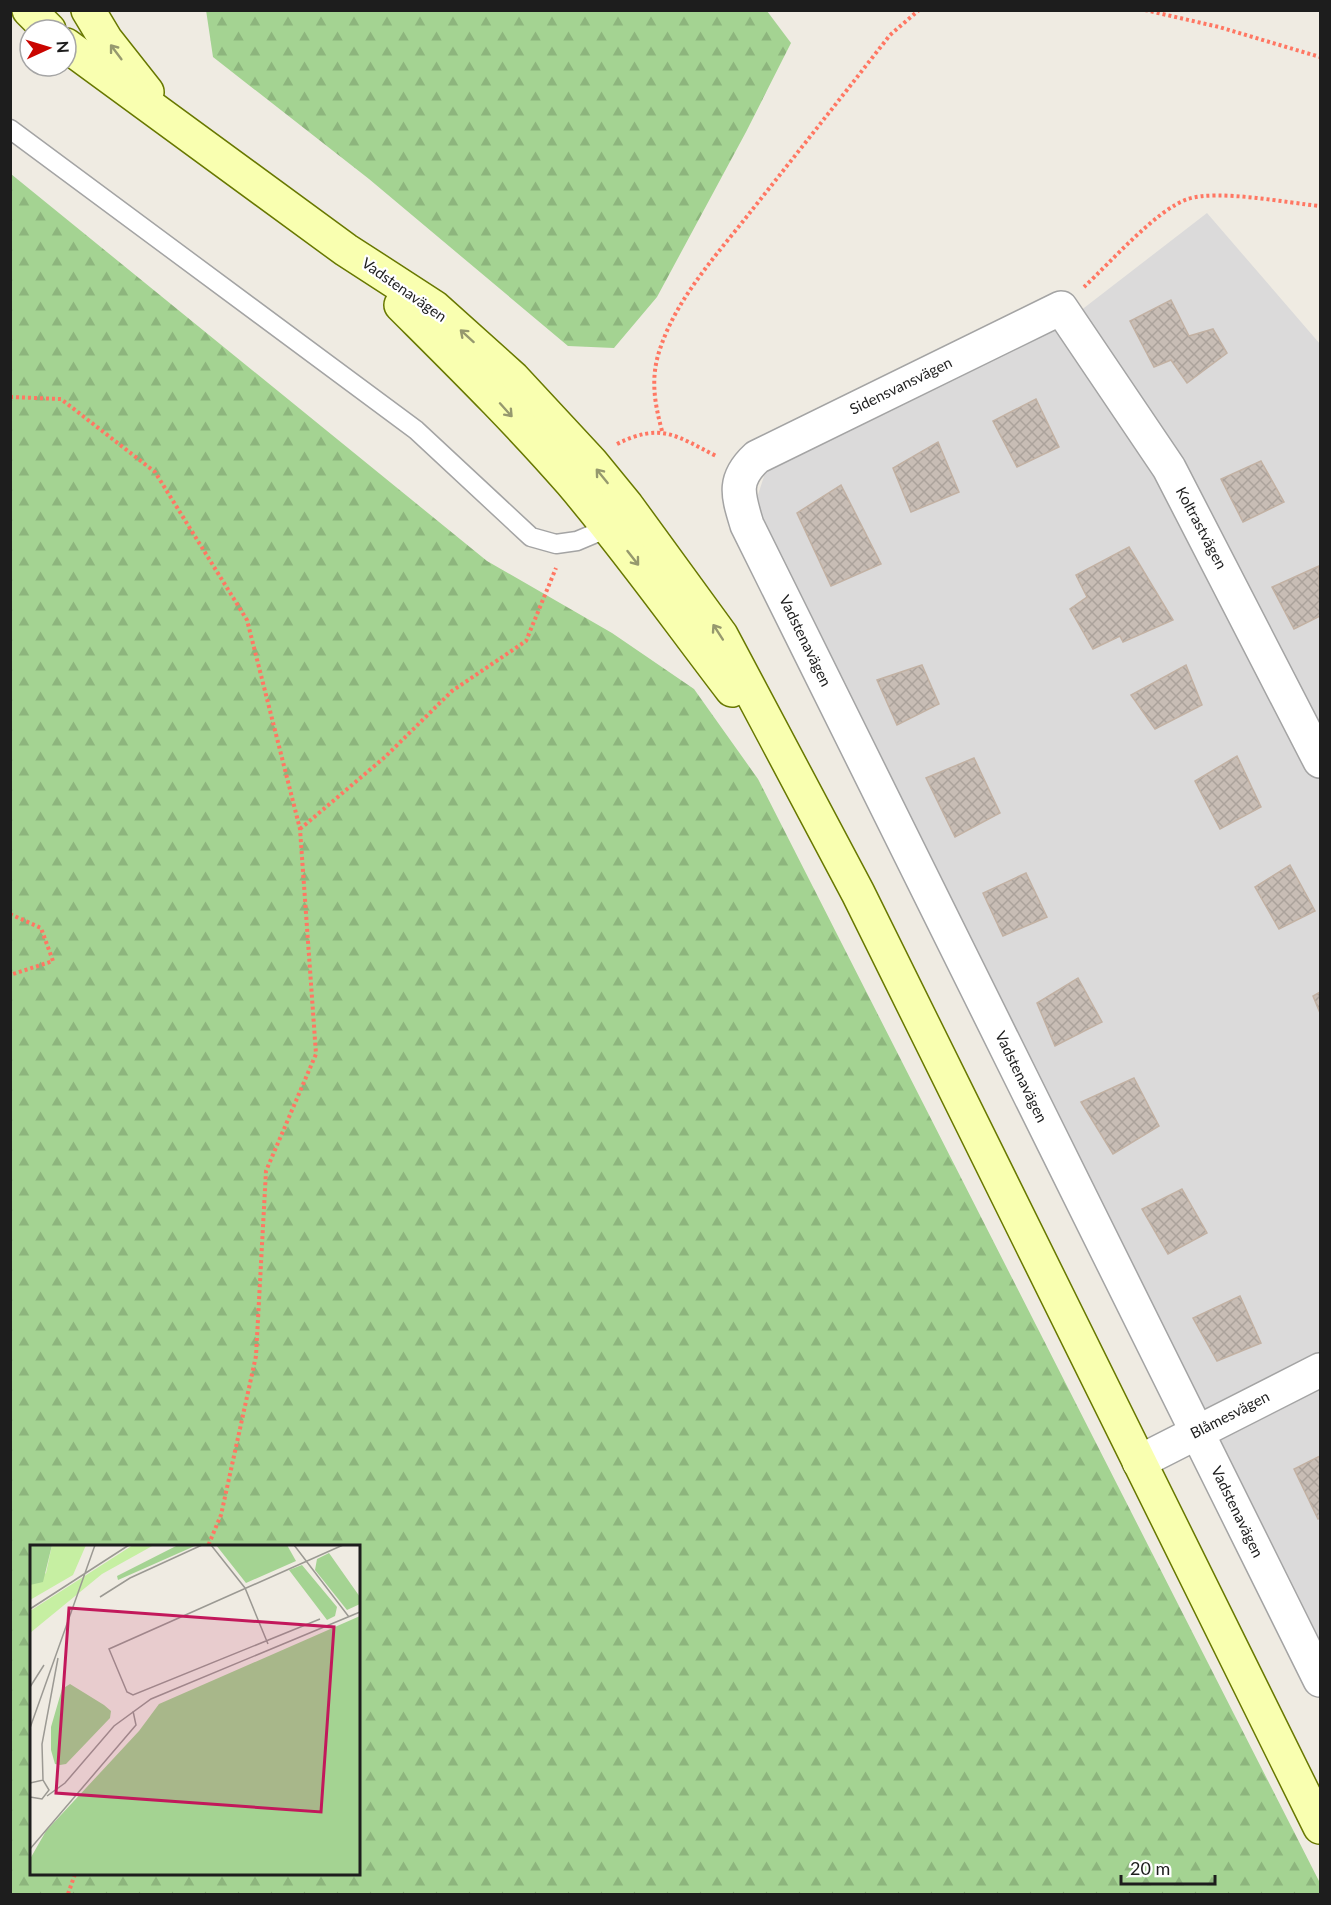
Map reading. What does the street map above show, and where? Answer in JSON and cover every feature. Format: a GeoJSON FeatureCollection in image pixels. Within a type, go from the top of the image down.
{"type":"FeatureCollection","features":[{"type":"Feature","properties":{"kind":"main road","name":"Vadstenavägen"},"geometry":{"type":"LineString","coordinates":[[88,10],[106,40],[164,115]]}},
{"type":"Feature","properties":{"kind":"main road","name":"Vadstenavägen"},"geometry":{"type":"LineString","coordinates":[[78,56],[164,115],[346,250],[434,307],[513,378],[591,462],[617,516],[721,635],[864,904],[1320,1827]]}},
{"type":"Feature","properties":{"kind":"street","name":"Sidensvansvägen"},"geometry":{"type":"LineString","coordinates":[[744,469],[757,457],[1061,308]]}},
{"type":"Feature","properties":{"kind":"street","name":"Koltrastvägen"},"geometry":{"type":"LineString","coordinates":[[1061,308],[1169,468],[1320,760]]}},
{"type":"Feature","properties":{"kind":"street","name":"Vadstenavägen"},"geometry":{"type":"LineString","coordinates":[[744,469],[739,483],[740,501],[747,525],[1320,1680]]}},
{"type":"Feature","properties":{"kind":"street","name":"Blåmesvägen"},"geometry":{"type":"LineString","coordinates":[[1139,1462],[1320,1370]]}},
{"type":"Feature","properties":{"kind":"lane"},"geometry":{"type":"LineString","coordinates":[[10,129],[416,430],[531,537],[556,544],[577,541],[617,516]]}},
{"type":"Feature","properties":{"kind":"path"},"geometry":{"type":"LineString","coordinates":[[744,469],[662,431],[654,402],[653,386],[661,345],[685,299],[729,239],[890,35],[919,10]]}},
{"type":"Feature","properties":{"kind":"path"},"geometry":{"type":"LineString","coordinates":[[1145,10],[1219,27],[1320,57]]}},
{"type":"Feature","properties":{"kind":"path"},"geometry":{"type":"LineString","coordinates":[[1061,308],[1164,213],[1189,198],[1221,196],[1320,206]]}},
{"type":"Feature","properties":{"kind":"path"},"geometry":{"type":"LineString","coordinates":[[10,397],[61,399],[155,472],[247,620],[300,829],[316,1054],[267,1171],[256,1356],[221,1515],[208,1545]]}},
{"type":"Feature","properties":{"kind":"path"},"geometry":{"type":"LineString","coordinates":[[300,829],[385,757],[452,691],[525,641],[556,570],[556,544]]}},
{"type":"Feature","properties":{"kind":"path"},"geometry":{"type":"LineString","coordinates":[[10,915],[41,928],[53,961],[10,975]]}},
{"type":"Feature","properties":{"kind":"path"},"geometry":{"type":"LineString","coordinates":[[68,1894],[75,1875]]}},
{"type":"Feature","properties":{"kind":"shaded area"},"geometry":{"type":"Polygon","coordinates":[[[1207,213],[1320,344],[1320,1645],[754,507],[767,467],[1058,328],[1207,213]]]}},
{"type":"Feature","properties":{"kind":"green space"},"geometry":{"type":"Polygon","coordinates":[[[206,10],[767,11],[791,43],[657,297],[614,348],[568,346],[369,179],[213,57],[206,10]]]}},
{"type":"Feature","properties":{"kind":"green space"},"geometry":{"type":"Polygon","coordinates":[[[11,174],[487,561],[612,633],[694,689],[758,779],[1320,1883],[1320,1894],[11,1894],[11,174]]]}},
{"type":"Feature","properties":{"kind":"building"},"geometry":{"type":"Polygon","coordinates":[[[1171,300],[1189,336],[1213,329],[1227,353],[1187,383],[1171,360],[1154,367],[1130,321],[1171,300]]]}},
{"type":"Feature","properties":{"kind":"building"},"geometry":{"type":"Polygon","coordinates":[[[1036,399],[1059,447],[1017,467],[993,421],[1036,399]]]}},
{"type":"Feature","properties":{"kind":"building"},"geometry":{"type":"Polygon","coordinates":[[[938,442],[959,492],[911,512],[893,468],[938,442]]]}},
{"type":"Feature","properties":{"kind":"building"},"geometry":{"type":"Polygon","coordinates":[[[1261,461],[1284,502],[1243,522],[1221,479],[1261,461]]]}},
{"type":"Feature","properties":{"kind":"building"},"geometry":{"type":"Polygon","coordinates":[[[841,485],[881,564],[831,586],[797,513],[841,485]]]}},
{"type":"Feature","properties":{"kind":"building"},"geometry":{"type":"Polygon","coordinates":[[[1129,547],[1173,620],[1123,642],[1120,636],[1093,649],[1070,609],[1087,597],[1076,575],[1129,547]]]}},
{"type":"Feature","properties":{"kind":"building"},"geometry":{"type":"Polygon","coordinates":[[[1319,566],[1320,616],[1294,629],[1272,587],[1319,566]]]}},
{"type":"Feature","properties":{"kind":"building"},"geometry":{"type":"Polygon","coordinates":[[[922,665],[939,704],[897,725],[877,680],[922,665]]]}},
{"type":"Feature","properties":{"kind":"building"},"geometry":{"type":"Polygon","coordinates":[[[1186,665],[1202,705],[1155,729],[1131,695],[1186,665]]]}},
{"type":"Feature","properties":{"kind":"building"},"geometry":{"type":"Polygon","coordinates":[[[1237,756],[1261,807],[1220,829],[1195,781],[1237,756]]]}},
{"type":"Feature","properties":{"kind":"building"},"geometry":{"type":"Polygon","coordinates":[[[974,758],[1000,813],[955,837],[926,778],[974,758]]]}},
{"type":"Feature","properties":{"kind":"building"},"geometry":{"type":"Polygon","coordinates":[[[1290,865],[1315,911],[1279,929],[1255,887],[1290,865]]]}},
{"type":"Feature","properties":{"kind":"building"},"geometry":{"type":"Polygon","coordinates":[[[1026,873],[1047,917],[1003,936],[983,893],[1026,873]]]}},
{"type":"Feature","properties":{"kind":"building"},"geometry":{"type":"Polygon","coordinates":[[[1078,978],[1102,1022],[1055,1046],[1037,1003],[1078,978]]]}},
{"type":"Feature","properties":{"kind":"building"},"geometry":{"type":"Polygon","coordinates":[[[1320,992],[1320,1013],[1313,996],[1320,992]]]}},
{"type":"Feature","properties":{"kind":"building"},"geometry":{"type":"Polygon","coordinates":[[[1134,1078],[1159,1126],[1113,1154],[1081,1102],[1134,1078]]]}},
{"type":"Feature","properties":{"kind":"building"},"geometry":{"type":"Polygon","coordinates":[[[1182,1189],[1207,1233],[1168,1254],[1142,1209],[1182,1189]]]}},
{"type":"Feature","properties":{"kind":"building"},"geometry":{"type":"Polygon","coordinates":[[[1240,1296],[1261,1343],[1217,1361],[1193,1318],[1240,1296]]]}},
{"type":"Feature","properties":{"kind":"building"},"geometry":{"type":"Polygon","coordinates":[[[1320,1456],[1320,1518],[1318,1519],[1294,1469],[1320,1456]]]}}]}
